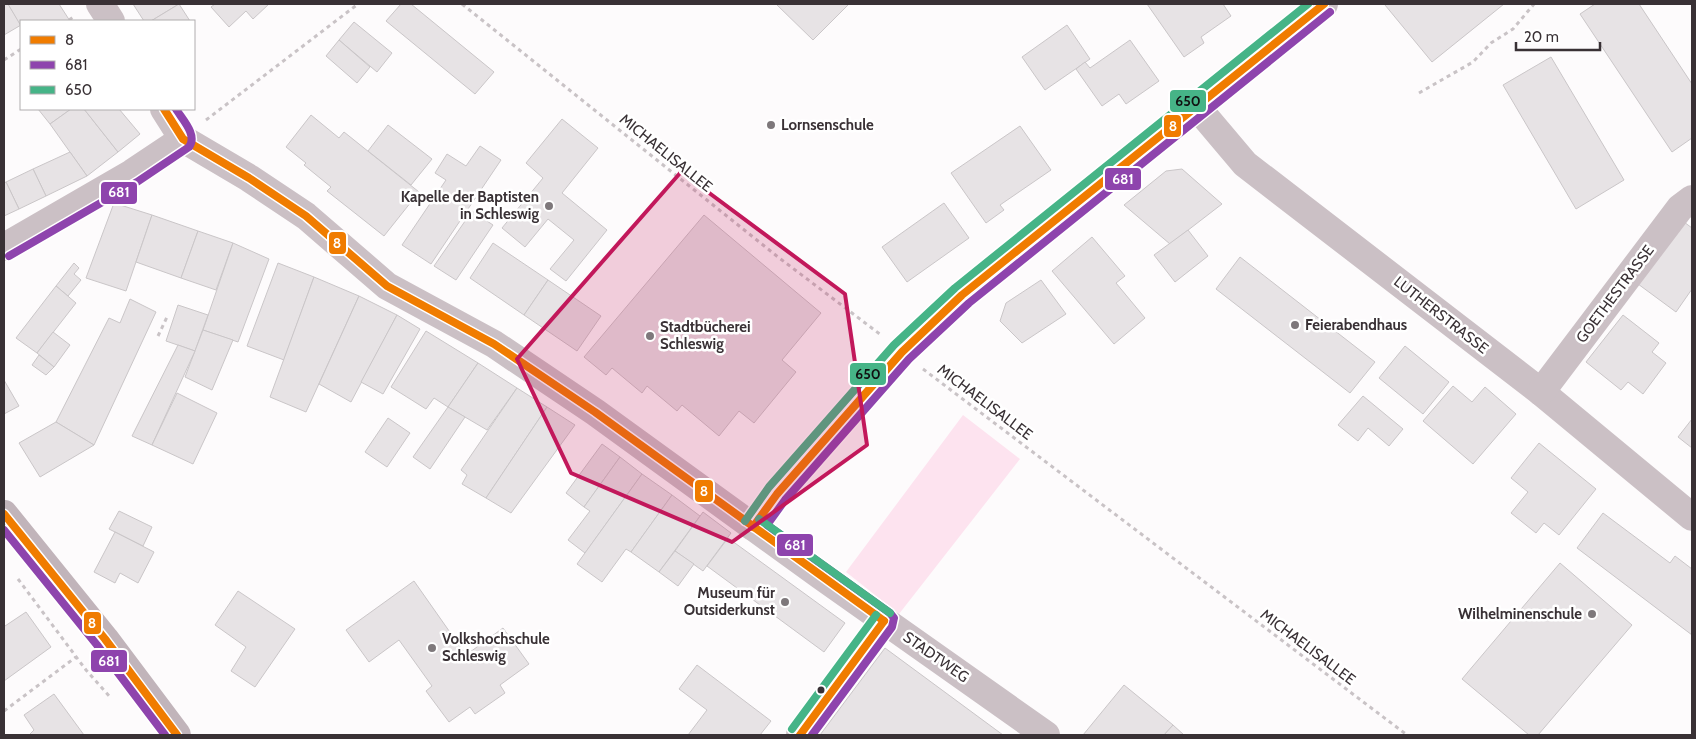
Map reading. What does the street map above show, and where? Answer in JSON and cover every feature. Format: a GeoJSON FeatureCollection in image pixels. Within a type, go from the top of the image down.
{"type":"FeatureCollection","features":[{"type":"Feature","properties":{"kind":"street"},"geometry":{"type":"LineString","coordinates":[[100,4],[110,20]]}},
{"type":"Feature","properties":{"kind":"street"},"geometry":{"type":"LineString","coordinates":[[753,527],[777,494],[902,352],[962,294],[1324,4]]}},
{"type":"Feature","properties":{"kind":"street","name":"LUTHERSTRASSE"},"geometry":{"type":"LineString","coordinates":[[1196,106],[1246,164],[1541,392],[1692,517]]}},
{"type":"Feature","properties":{"kind":"street"},"geometry":{"type":"LineString","coordinates":[[4,247],[132,173],[183,139],[165,110]]}},
{"type":"Feature","properties":{"kind":"street","name":"STADTWEG"},"geometry":{"type":"LineString","coordinates":[[183,139],[249,178],[306,216],[387,286],[494,344],[595,412],[884,621],[1046,735]]}},
{"type":"Feature","properties":{"kind":"street","name":"GOETHESTRASSE"},"geometry":{"type":"LineString","coordinates":[[1541,392],[1680,208],[1692,199]]}},
{"type":"Feature","properties":{"kind":"street"},"geometry":{"type":"LineString","coordinates":[[4,514],[105,639],[177,735]]}},
{"type":"Feature","properties":{"kind":"street"},"geometry":{"type":"LineString","coordinates":[[800,735],[884,621]]}},
{"type":"Feature","properties":{"kind":"path"},"geometry":{"type":"LineString","coordinates":[[183,139],[358,4]]}},
{"type":"Feature","properties":{"kind":"path","name":"MICHAELISALLEE"},"geometry":{"type":"LineString","coordinates":[[462,4],[778,257],[1407,735]]}},
{"type":"Feature","properties":{"kind":"path"},"geometry":{"type":"LineString","coordinates":[[1419,93],[1474,62],[1491,43],[1513,28],[1534,4]]}},
{"type":"Feature","properties":{"kind":"path"},"geometry":{"type":"LineString","coordinates":[[4,60],[20,50]]}},
{"type":"Feature","properties":{"kind":"path"},"geometry":{"type":"LineString","coordinates":[[158,336],[167,317]]}},
{"type":"Feature","properties":{"kind":"path"},"geometry":{"type":"LineString","coordinates":[[16,577],[76,656],[112,699]]}},
{"type":"Feature","properties":{"kind":"path"},"geometry":{"type":"LineString","coordinates":[[4,711],[76,656]]}},
{"type":"Feature","properties":{"kind":"highlighted area"},"geometry":{"type":"Polygon","coordinates":[[[681,172],[845,294],[867,445],[732,542],[571,473],[517,359],[681,172]]]}},
{"type":"Feature","properties":{"kind":"shaded area"},"geometry":{"type":"Polygon","coordinates":[[[963,415],[1020,459],[899,614],[846,572],[963,415]]]}},
{"type":"Feature","properties":{"kind":"building"},"geometry":{"type":"Polygon","coordinates":[[[4,4],[8,4],[20,26],[4,35],[4,4]]]}},
{"type":"Feature","properties":{"kind":"building"},"geometry":{"type":"Polygon","coordinates":[[[8,4],[59,4],[69,20],[20,20],[20,24],[8,4]]]}},
{"type":"Feature","properties":{"kind":"building"},"geometry":{"type":"Polygon","coordinates":[[[133,4],[179,4],[153,20],[143,20],[133,4]]]}},
{"type":"Feature","properties":{"kind":"building"},"geometry":{"type":"Polygon","coordinates":[[[179,4],[189,20],[153,20],[179,4]]]}},
{"type":"Feature","properties":{"kind":"building"},"geometry":{"type":"Polygon","coordinates":[[[215,4],[269,4],[253,19],[246,11],[229,27],[211,7],[215,4]]]}},
{"type":"Feature","properties":{"kind":"building"},"geometry":{"type":"Polygon","coordinates":[[[401,4],[411,4],[494,72],[475,94],[386,21],[401,4]]]}},
{"type":"Feature","properties":{"kind":"building"},"geometry":{"type":"Polygon","coordinates":[[[776,4],[849,4],[813,40],[776,4]]]}},
{"type":"Feature","properties":{"kind":"building"},"geometry":{"type":"Polygon","coordinates":[[[1147,4],[1223,4],[1231,16],[1201,37],[1204,43],[1184,57],[1147,4]]]}},
{"type":"Feature","properties":{"kind":"building"},"geometry":{"type":"Polygon","coordinates":[[[1504,4],[1432,62],[1385,5],[1504,4]]]}},
{"type":"Feature","properties":{"kind":"building"},"geometry":{"type":"Polygon","coordinates":[[[1595,4],[1639,4],[1692,84],[1692,138],[1672,152],[1580,14],[1595,4]]]}},
{"type":"Feature","properties":{"kind":"building"},"geometry":{"type":"Polygon","coordinates":[[[354,22],[392,53],[377,72],[339,40],[354,22]]]}},
{"type":"Feature","properties":{"kind":"building"},"geometry":{"type":"Polygon","coordinates":[[[1067,25],[1090,59],[1045,90],[1022,57],[1067,25]]]}},
{"type":"Feature","properties":{"kind":"building"},"geometry":{"type":"Polygon","coordinates":[[[339,40],[370,67],[357,83],[326,56],[339,40]]]}},
{"type":"Feature","properties":{"kind":"building"},"geometry":{"type":"Polygon","coordinates":[[[1130,40],[1159,81],[1126,104],[1119,94],[1102,106],[1076,69],[1085,62],[1090,68],[1130,40]]]}},
{"type":"Feature","properties":{"kind":"building"},"geometry":{"type":"Polygon","coordinates":[[[1551,57],[1624,180],[1576,209],[1503,85],[1551,57]]]}},
{"type":"Feature","properties":{"kind":"building"},"geometry":{"type":"Polygon","coordinates":[[[39,110],[70,110],[50,124],[39,110]]]}},
{"type":"Feature","properties":{"kind":"building"},"geometry":{"type":"Polygon","coordinates":[[[70,110],[85,110],[118,152],[87,176],[50,124],[70,110]]]}},
{"type":"Feature","properties":{"kind":"building"},"geometry":{"type":"Polygon","coordinates":[[[85,110],[120,110],[140,134],[118,152],[85,110]]]}},
{"type":"Feature","properties":{"kind":"building"},"geometry":{"type":"Polygon","coordinates":[[[311,115],[339,138],[344,132],[419,192],[384,236],[327,191],[331,187],[286,147],[311,115]]]}},
{"type":"Feature","properties":{"kind":"building","name":"Kapelle der Baptisten in Schleswig"},"geometry":{"type":"Polygon","coordinates":[[[562,119],[598,148],[562,193],[607,230],[566,281],[550,269],[574,240],[548,219],[525,247],[502,228],[543,178],[526,163],[562,119]]]}},
{"type":"Feature","properties":{"kind":"building"},"geometry":{"type":"Polygon","coordinates":[[[388,125],[432,159],[411,185],[368,151],[388,125]]]}},
{"type":"Feature","properties":{"kind":"building"},"geometry":{"type":"Polygon","coordinates":[[[1020,126],[1051,170],[1000,205],[1004,210],[986,223],[951,173],[1020,126]]]}},
{"type":"Feature","properties":{"kind":"building"},"geometry":{"type":"Polygon","coordinates":[[[480,146],[501,160],[431,264],[402,245],[446,180],[435,173],[447,154],[466,166],[480,146]]]}},
{"type":"Feature","properties":{"kind":"building"},"geometry":{"type":"Polygon","coordinates":[[[70,152],[87,176],[46,196],[33,169],[70,152]]]}},
{"type":"Feature","properties":{"kind":"building"},"geometry":{"type":"Polygon","coordinates":[[[33,169],[46,196],[19,209],[6,182],[33,169]]]}},
{"type":"Feature","properties":{"kind":"building"},"geometry":{"type":"Polygon","coordinates":[[[1182,169],[1222,204],[1170,244],[1124,205],[1166,171],[1182,169]]]}},
{"type":"Feature","properties":{"kind":"building"},"geometry":{"type":"Polygon","coordinates":[[[6,182],[19,209],[4,216],[4,183],[6,182]]]}},
{"type":"Feature","properties":{"kind":"building"},"geometry":{"type":"Polygon","coordinates":[[[114,203],[152,215],[126,291],[86,278],[114,203]]]}},
{"type":"Feature","properties":{"kind":"building"},"geometry":{"type":"Polygon","coordinates":[[[944,203],[969,238],[907,282],[882,247],[944,203]]]}},
{"type":"Feature","properties":{"kind":"building"},"geometry":{"type":"Polygon","coordinates":[[[472,211],[493,225],[456,280],[434,266],[472,211]]]}},
{"type":"Feature","properties":{"kind":"building"},"geometry":{"type":"Polygon","coordinates":[[[152,215],[198,231],[181,278],[136,262],[152,215]]]}},
{"type":"Feature","properties":{"kind":"building"},"geometry":{"type":"Polygon","coordinates":[[[704,215],[821,313],[782,360],[796,372],[754,423],[739,411],[719,436],[682,405],[677,411],[647,386],[642,393],[612,368],[606,375],[584,357],[704,215]]]}},
{"type":"Feature","properties":{"kind":"building"},"geometry":{"type":"Polygon","coordinates":[[[1684,222],[1692,228],[1692,289],[1676,312],[1638,284],[1684,222]]]}},
{"type":"Feature","properties":{"kind":"building"},"geometry":{"type":"Polygon","coordinates":[[[1188,230],[1208,256],[1175,282],[1154,255],[1188,230]]]}},
{"type":"Feature","properties":{"kind":"building"},"geometry":{"type":"Polygon","coordinates":[[[198,231],[233,243],[216,290],[181,278],[198,231]]]}},
{"type":"Feature","properties":{"kind":"building"},"geometry":{"type":"Polygon","coordinates":[[[1092,237],[1125,276],[1116,283],[1145,318],[1114,344],[1052,271],[1092,237]]]}},
{"type":"Feature","properties":{"kind":"building"},"geometry":{"type":"Polygon","coordinates":[[[233,243],[269,259],[238,342],[203,330],[233,243]]]}},
{"type":"Feature","properties":{"kind":"building"},"geometry":{"type":"Polygon","coordinates":[[[493,243],[548,280],[524,315],[470,278],[493,243]]]}},
{"type":"Feature","properties":{"kind":"building","name":"Feierabendhaus"},"geometry":{"type":"Polygon","coordinates":[[[1240,257],[1375,362],[1350,393],[1216,289],[1240,257]]]}},
{"type":"Feature","properties":{"kind":"building"},"geometry":{"type":"Polygon","coordinates":[[[74,263],[79,268],[74,274],[81,280],[68,296],[56,286],[74,263]]]}},
{"type":"Feature","properties":{"kind":"building"},"geometry":{"type":"Polygon","coordinates":[[[278,263],[314,277],[284,360],[247,346],[278,263]]]}},
{"type":"Feature","properties":{"kind":"building"},"geometry":{"type":"Polygon","coordinates":[[[314,277],[359,296],[306,412],[270,397],[314,277]]]}},
{"type":"Feature","properties":{"kind":"building"},"geometry":{"type":"Polygon","coordinates":[[[548,280],[601,316],[577,351],[524,315],[548,280]]]}},
{"type":"Feature","properties":{"kind":"building"},"geometry":{"type":"Polygon","coordinates":[[[1041,280],[1066,314],[1022,343],[1000,321],[1006,303],[1041,280]]]}},
{"type":"Feature","properties":{"kind":"building"},"geometry":{"type":"Polygon","coordinates":[[[56,286],[76,303],[37,353],[16,338],[56,286]]]}},
{"type":"Feature","properties":{"kind":"building"},"geometry":{"type":"Polygon","coordinates":[[[359,296],[397,315],[351,402],[319,384],[359,296]]]}},
{"type":"Feature","properties":{"kind":"building"},"geometry":{"type":"Polygon","coordinates":[[[130,299],[156,312],[94,445],[56,422],[109,318],[120,323],[130,299]]]}},
{"type":"Feature","properties":{"kind":"building"},"geometry":{"type":"Polygon","coordinates":[[[178,305],[208,315],[195,351],[166,341],[178,305]]]}},
{"type":"Feature","properties":{"kind":"building"},"geometry":{"type":"Polygon","coordinates":[[[397,315],[420,329],[383,394],[361,382],[397,315]]]}},
{"type":"Feature","properties":{"kind":"building"},"geometry":{"type":"Polygon","coordinates":[[[1623,315],[1659,343],[1652,352],[1666,363],[1643,394],[1628,382],[1621,390],[1586,362],[1623,315]]]}},
{"type":"Feature","properties":{"kind":"building"},"geometry":{"type":"Polygon","coordinates":[[[203,330],[233,340],[212,390],[185,377],[203,330]]]}},
{"type":"Feature","properties":{"kind":"building"},"geometry":{"type":"Polygon","coordinates":[[[426,331],[478,363],[448,407],[434,398],[426,409],[391,387],[426,331]]]}},
{"type":"Feature","properties":{"kind":"building"},"geometry":{"type":"Polygon","coordinates":[[[53,332],[70,345],[54,367],[37,353],[53,332]]]}},
{"type":"Feature","properties":{"kind":"building"},"geometry":{"type":"Polygon","coordinates":[[[178,345],[195,351],[152,445],[132,436],[178,345]]]}},
{"type":"Feature","properties":{"kind":"building"},"geometry":{"type":"Polygon","coordinates":[[[1405,346],[1449,382],[1423,414],[1379,378],[1405,346]]]}},
{"type":"Feature","properties":{"kind":"building"},"geometry":{"type":"Polygon","coordinates":[[[39,355],[54,367],[46,375],[32,365],[39,355]]]}},
{"type":"Feature","properties":{"kind":"building"},"geometry":{"type":"Polygon","coordinates":[[[478,363],[517,388],[487,430],[448,407],[478,363]]]}},
{"type":"Feature","properties":{"kind":"building"},"geometry":{"type":"Polygon","coordinates":[[[4,380],[19,406],[4,414],[4,380]]]}},
{"type":"Feature","properties":{"kind":"building"},"geometry":{"type":"Polygon","coordinates":[[[1453,386],[1472,402],[1485,387],[1516,414],[1473,464],[1423,421],[1453,386]]]}},
{"type":"Feature","properties":{"kind":"building"},"geometry":{"type":"Polygon","coordinates":[[[517,388],[547,407],[486,498],[462,484],[467,475],[461,470],[517,388]]]}},
{"type":"Feature","properties":{"kind":"building"},"geometry":{"type":"Polygon","coordinates":[[[177,393],[217,413],[193,464],[152,445],[177,393]]]}},
{"type":"Feature","properties":{"kind":"building"},"geometry":{"type":"Polygon","coordinates":[[[1363,396],[1403,429],[1389,446],[1368,428],[1358,441],[1338,425],[1363,396]]]}},
{"type":"Feature","properties":{"kind":"building"},"geometry":{"type":"Polygon","coordinates":[[[448,407],[465,417],[430,469],[413,457],[448,407]]]}},
{"type":"Feature","properties":{"kind":"building"},"geometry":{"type":"Polygon","coordinates":[[[547,407],[575,425],[511,513],[486,498],[547,407]]]}},
{"type":"Feature","properties":{"kind":"building"},"geometry":{"type":"Polygon","coordinates":[[[388,418],[410,433],[387,467],[365,452],[388,418]]]}},
{"type":"Feature","properties":{"kind":"building"},"geometry":{"type":"Polygon","coordinates":[[[1692,419],[1692,448],[1678,437],[1692,419]]]}},
{"type":"Feature","properties":{"kind":"building"},"geometry":{"type":"Polygon","coordinates":[[[56,422],[94,445],[40,477],[19,443],[56,422]]]}},
{"type":"Feature","properties":{"kind":"building"},"geometry":{"type":"Polygon","coordinates":[[[1539,443],[1596,489],[1559,535],[1544,523],[1536,533],[1511,513],[1528,492],[1511,478],[1539,443]]]}},
{"type":"Feature","properties":{"kind":"building"},"geometry":{"type":"Polygon","coordinates":[[[602,444],[620,457],[584,507],[566,493],[602,444]]]}},
{"type":"Feature","properties":{"kind":"building"},"geometry":{"type":"Polygon","coordinates":[[[620,457],[642,474],[585,553],[568,540],[590,511],[584,507],[620,457]]]}},
{"type":"Feature","properties":{"kind":"building"},"geometry":{"type":"Polygon","coordinates":[[[642,474],[672,495],[631,552],[626,549],[602,582],[577,564],[642,474]]]}},
{"type":"Feature","properties":{"kind":"building"},"geometry":{"type":"Polygon","coordinates":[[[672,495],[700,516],[659,572],[631,552],[672,495]]]}},
{"type":"Feature","properties":{"kind":"building"},"geometry":{"type":"Polygon","coordinates":[[[119,511],[152,527],[143,546],[109,529],[119,511]]]}},
{"type":"Feature","properties":{"kind":"building"},"geometry":{"type":"Polygon","coordinates":[[[703,512],[731,533],[703,571],[675,551],[703,512]]]}},
{"type":"Feature","properties":{"kind":"building"},"geometry":{"type":"Polygon","coordinates":[[[1603,513],[1670,563],[1675,556],[1692,569],[1692,635],[1577,548],[1603,513]]]}},
{"type":"Feature","properties":{"kind":"building"},"geometry":{"type":"Polygon","coordinates":[[[115,532],[154,552],[138,583],[120,573],[115,583],[94,572],[115,532]]]}},
{"type":"Feature","properties":{"kind":"building","name":"Museum für Outsiderkunst"},"geometry":{"type":"Polygon","coordinates":[[[728,538],[845,623],[824,652],[707,566],[728,538]]]}},
{"type":"Feature","properties":{"kind":"building"},"geometry":{"type":"Polygon","coordinates":[[[675,551],[694,564],[678,586],[659,572],[675,551]]]}},
{"type":"Feature","properties":{"kind":"building"},"geometry":{"type":"Polygon","coordinates":[[[1560,563],[1632,625],[1538,735],[1529,735],[1462,679],[1560,563]]]}},
{"type":"Feature","properties":{"kind":"building","name":"Volkshochschule Schleswig"},"geometry":{"type":"Polygon","coordinates":[[[414,581],[466,655],[503,628],[529,664],[500,685],[505,693],[475,714],[470,707],[449,722],[426,691],[432,686],[399,640],[369,662],[346,630],[414,581]]]}},
{"type":"Feature","properties":{"kind":"building"},"geometry":{"type":"Polygon","coordinates":[[[238,591],[295,629],[255,687],[231,671],[246,647],[215,625],[238,591]]]}},
{"type":"Feature","properties":{"kind":"building"},"geometry":{"type":"Polygon","coordinates":[[[26,612],[51,647],[4,681],[4,624],[5,626],[26,612]]]}},
{"type":"Feature","properties":{"kind":"building"},"geometry":{"type":"Polygon","coordinates":[[[885,648],[1003,735],[820,735],[885,648]]]}},
{"type":"Feature","properties":{"kind":"building"},"geometry":{"type":"Polygon","coordinates":[[[697,665],[771,721],[760,735],[688,735],[707,710],[679,689],[697,665]]]}},
{"type":"Feature","properties":{"kind":"building"},"geometry":{"type":"Polygon","coordinates":[[[1124,685],[1173,725],[1164,735],[1083,735],[1124,685]]]}},
{"type":"Feature","properties":{"kind":"building"},"geometry":{"type":"Polygon","coordinates":[[[54,694],[84,735],[29,735],[34,730],[24,715],[54,694]]]}},
{"type":"Feature","properties":{"kind":"building"},"geometry":{"type":"Polygon","coordinates":[[[1173,725],[1184,735],[1164,735],[1173,725]]]}},
{"type":"Feature","properties":{"kind":"transit line","name":"650"},"geometry":{"type":"LineString","coordinates":[[745,521],[769,487],[894,345],[955,288],[1308,4]]}},
{"type":"Feature","properties":{"kind":"transit line","name":"8"},"geometry":{"type":"LineString","coordinates":[[753,527],[777,494],[902,352],[962,295],[1324,4]]}},
{"type":"Feature","properties":{"kind":"transit line","name":"681"},"geometry":{"type":"LineString","coordinates":[[812,735],[892,627],[894,618],[890,613],[767,525],[785,500],[909,359],[969,303],[1330,12]]}},
{"type":"Feature","properties":{"kind":"transit line","name":"8"},"geometry":{"type":"LineString","coordinates":[[165,110],[183,139],[249,178],[306,216],[387,286],[494,344],[595,412],[884,621]]}},
{"type":"Feature","properties":{"kind":"transit line","name":"681"},"geometry":{"type":"LineString","coordinates":[[9,256],[137,182],[189,147],[192,137],[177,110]]}},
{"type":"Feature","properties":{"kind":"transit line","name":"8"},"geometry":{"type":"LineString","coordinates":[[4,514],[105,639],[177,735]]}},
{"type":"Feature","properties":{"kind":"transit line","name":"650"},"geometry":{"type":"LineString","coordinates":[[759,519],[890,613]]}},
{"type":"Feature","properties":{"kind":"transit line","name":"681"},"geometry":{"type":"LineString","coordinates":[[4,530],[97,645],[165,735]]}},
{"type":"Feature","properties":{"kind":"transit line","name":"650"},"geometry":{"type":"LineString","coordinates":[[792,729],[876,615]]}},
{"type":"Feature","properties":{"kind":"transit line","name":"8"},"geometry":{"type":"LineString","coordinates":[[800,735],[884,621]]}},
{"type":"Feature","properties":{"kind":"place","name":"Lornsenschule"},"geometry":{"type":"Point","coordinates":[771,125]}},
{"type":"Feature","properties":{"kind":"place","name":"Kapelle der Baptisten in Schleswig"},"geometry":{"type":"Point","coordinates":[549,206]}},
{"type":"Feature","properties":{"kind":"place","name":"Feierabendhaus"},"geometry":{"type":"Point","coordinates":[1295,325]}},
{"type":"Feature","properties":{"kind":"place","name":"Stadtbücherei Schleswig"},"geometry":{"type":"Point","coordinates":[650,336]}},
{"type":"Feature","properties":{"kind":"place","name":"Museum für Outsiderkunst"},"geometry":{"type":"Point","coordinates":[785,602]}},
{"type":"Feature","properties":{"kind":"place","name":"Wilhelminenschule"},"geometry":{"type":"Point","coordinates":[1592,614]}},
{"type":"Feature","properties":{"kind":"place","name":"Volkshochschule Schleswig"},"geometry":{"type":"Point","coordinates":[432,648]}}]}
